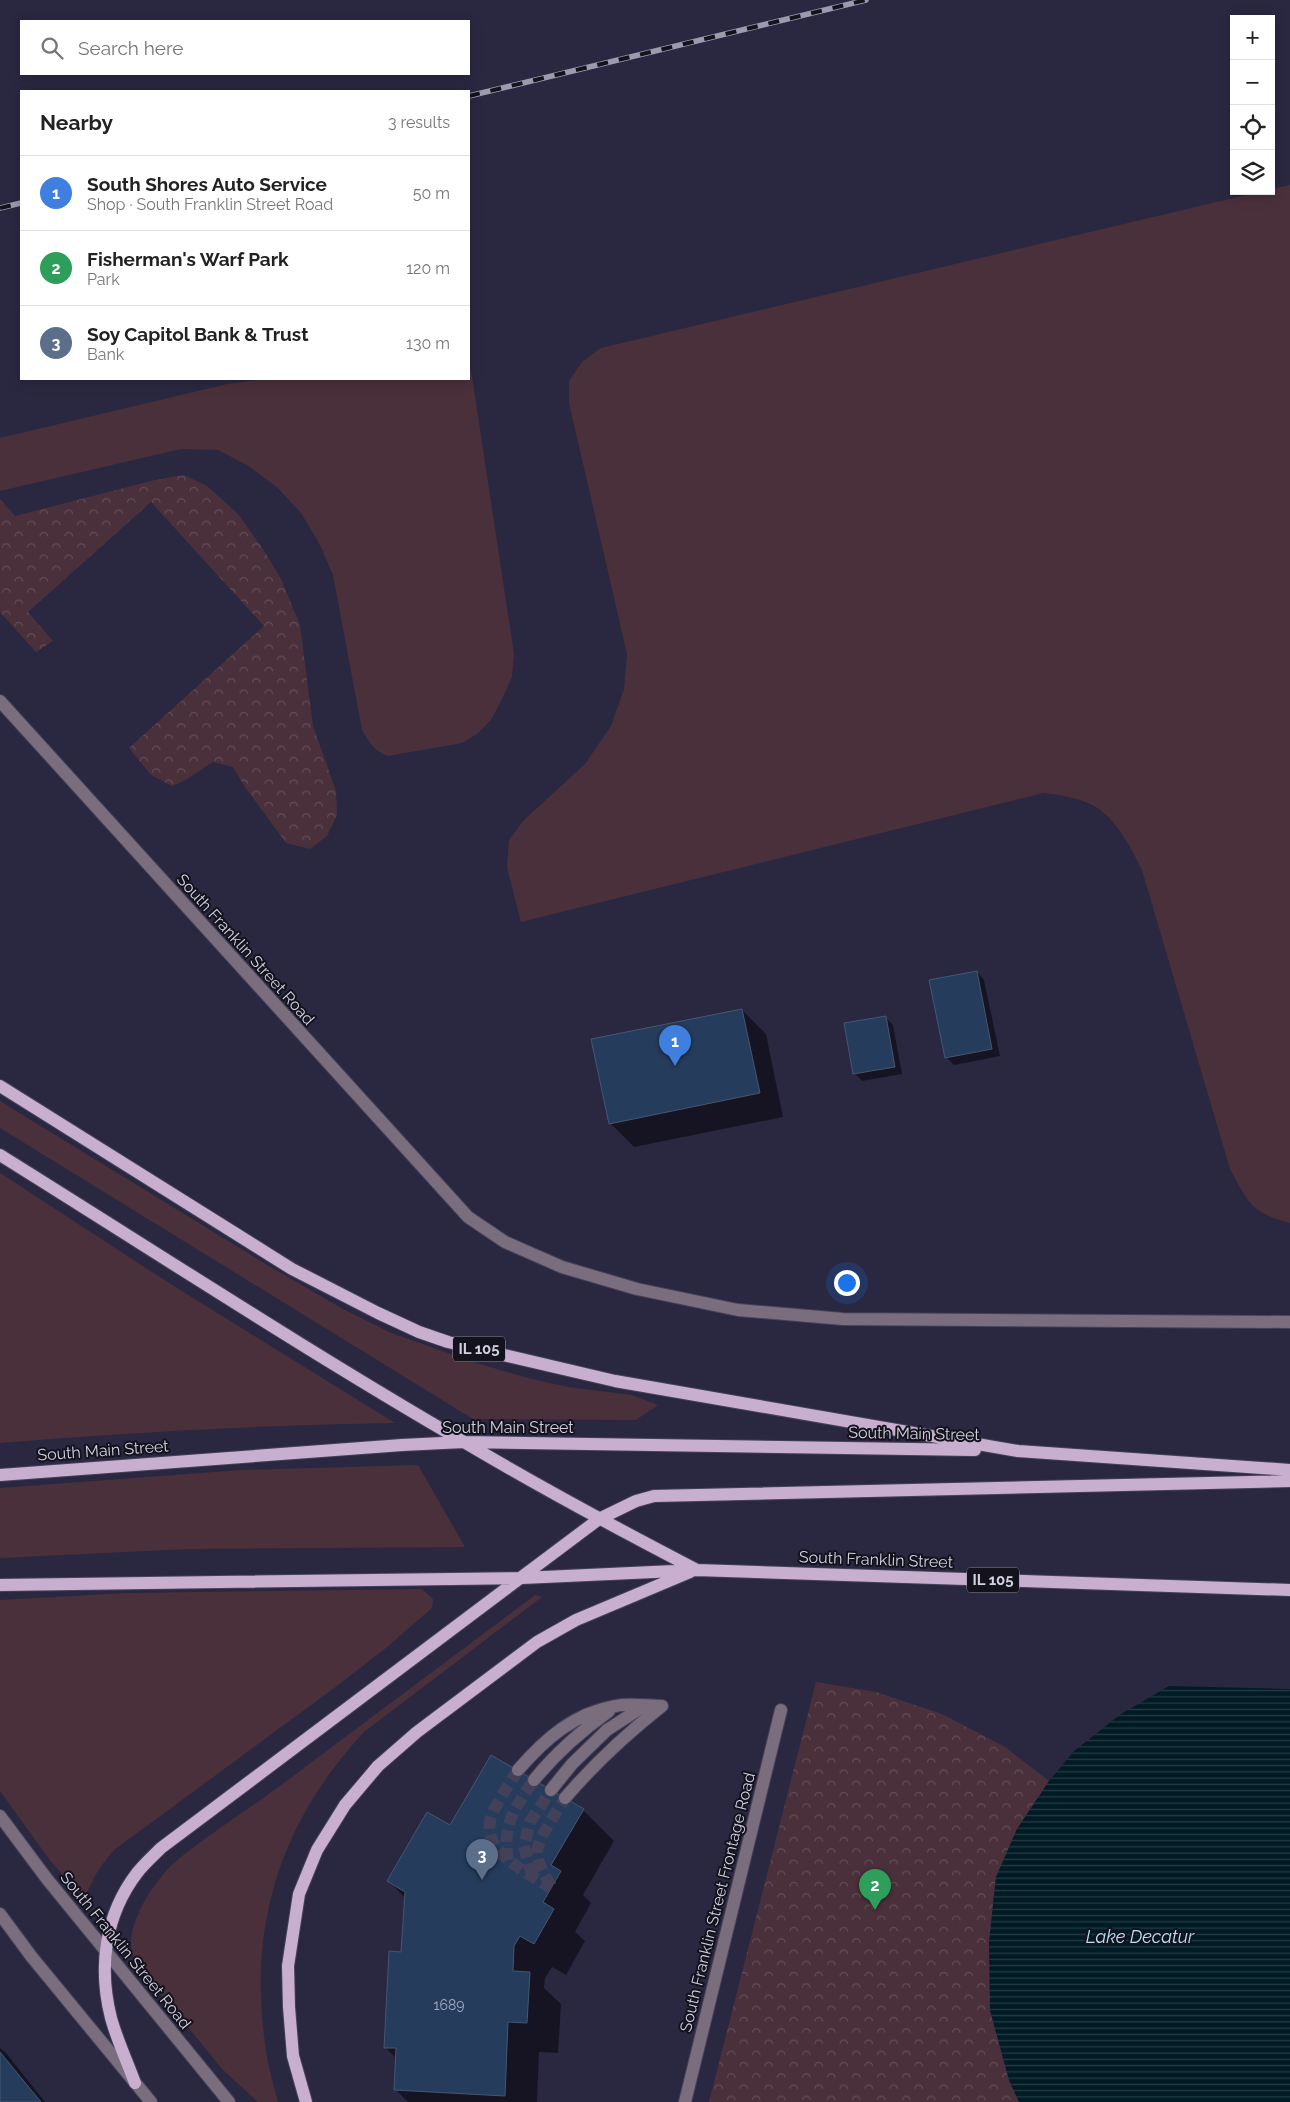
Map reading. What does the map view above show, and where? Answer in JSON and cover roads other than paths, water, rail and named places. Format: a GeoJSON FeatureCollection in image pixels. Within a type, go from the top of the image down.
{"type":"FeatureCollection","features":[{"type":"Feature","properties":{"kind":"main road","name":"IL 105"},"geometry":{"type":"LineString","coordinates":[[0,1086],[292,1269],[334,1292],[419,1332],[448,1342],[615,1382],[1018,1451],[1290,1470]]}},
{"type":"Feature","properties":{"kind":"main road","name":"IL 105"},"geometry":{"type":"LineString","coordinates":[[0,1154],[263,1320],[464,1442],[599,1519],[697,1570]]}},
{"type":"Feature","properties":{"kind":"main road","name":"South Main Street"},"geometry":{"type":"LineString","coordinates":[[0,1475],[464,1442],[1018,1451]]}},
{"type":"Feature","properties":{"kind":"main road"},"geometry":{"type":"LineString","coordinates":[[135,2082],[111,2018],[105,1980],[105,1950],[111,1921],[122,1896],[138,1872],[161,1848],[599,1519],[636,1501],[654,1496],[1290,1481]]}},
{"type":"Feature","properties":{"kind":"main road"},"geometry":{"type":"LineString","coordinates":[[306,2102],[293,2056],[288,1966],[299,1894],[317,1850],[345,1806],[378,1766],[416,1732],[537,1642],[576,1620],[697,1570]]}},
{"type":"Feature","properties":{"kind":"main road","name":"South Franklin Street"},"geometry":{"type":"LineString","coordinates":[[522,1578],[697,1570],[1290,1590]]}},
{"type":"Feature","properties":{"kind":"main road"},"geometry":{"type":"LineString","coordinates":[[0,1585],[522,1578]]}},
{"type":"Feature","properties":{"kind":"street","name":"South Franklin Street Road"},"geometry":{"type":"LineString","coordinates":[[0,701],[468,1218],[499,1239],[540,1259],[638,1289],[738,1310],[843,1319],[1290,1322]]}},
{"type":"Feature","properties":{"kind":"street"},"geometry":{"type":"LineString","coordinates":[[534,1780],[549,1761],[581,1731],[617,1705]]}},
{"type":"Feature","properties":{"kind":"street"},"geometry":{"type":"LineString","coordinates":[[518,1770],[555,1732],[584,1714],[617,1705],[662,1706],[623,1737],[588,1771],[565,1798]]}},
{"type":"Feature","properties":{"kind":"street"},"geometry":{"type":"LineString","coordinates":[[551,1790],[572,1764],[607,1730],[644,1706]]}},
{"type":"Feature","properties":{"kind":"street","name":"South Franklin Street Frontage Road"},"geometry":{"type":"LineString","coordinates":[[685,2102],[781,1710]]}},
{"type":"Feature","properties":{"kind":"street","name":"South Franklin Street Road"},"geometry":{"type":"LineString","coordinates":[[0,1816],[47,1879],[230,2102]]}},
{"type":"Feature","properties":{"kind":"street"},"geometry":{"type":"LineString","coordinates":[[0,1914],[31,1956],[151,2102]]}},
{"type":"Feature","properties":{"kind":"water","name":"Lake Decatur"},"geometry":{"type":"Polygon","coordinates":[[[1169,1686],[1290,1689],[1290,2102],[1019,2102],[1009,2080],[990,2010],[989,1942],[996,1877],[1017,1829],[1049,1781],[1074,1751],[1121,1714],[1169,1686]]]}},
{"type":"Feature","properties":{"kind":"tunnel"},"geometry":{"type":"LineString","coordinates":[[518,1770],[494,1810],[490,1824],[491,1837],[496,1848],[505,1857],[551,1888]]}},
{"type":"Feature","properties":{"kind":"tunnel"},"geometry":{"type":"LineString","coordinates":[[508,1860],[507,1837],[509,1826],[516,1808],[534,1780]]}},
{"type":"Feature","properties":{"kind":"tunnel"},"geometry":{"type":"LineString","coordinates":[[532,1875],[524,1846],[530,1822],[551,1790]]}},
{"type":"Feature","properties":{"kind":"tunnel"},"geometry":{"type":"LineString","coordinates":[[551,1886],[540,1865],[537,1852],[544,1832],[565,1798]]}},
{"type":"Feature","properties":{"kind":"railway"},"geometry":{"type":"LineString","coordinates":[[470,96],[866,0]]}},
{"type":"Feature","properties":{"kind":"railway"},"geometry":{"type":"LineString","coordinates":[[0,208],[20,203]]}},
{"type":"Feature","properties":{"kind":"place","name":"South Shores Auto Service"},"geometry":{"type":"Point","coordinates":[675,1066]}},
{"type":"Feature","properties":{"kind":"place","name":"Soy Capitol Bank & Trust"},"geometry":{"type":"Point","coordinates":[482,1880]}},
{"type":"Feature","properties":{"kind":"place","name":"Fisherman's Warf Park"},"geometry":{"type":"Point","coordinates":[875,1910]}}]}
